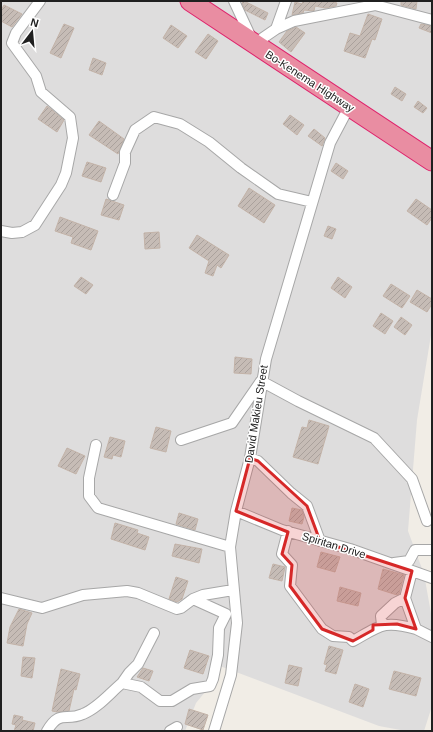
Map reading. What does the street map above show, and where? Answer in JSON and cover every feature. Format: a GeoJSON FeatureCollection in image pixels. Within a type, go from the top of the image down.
{"type":"FeatureCollection","features":[{"type":"Feature","properties":{"kind":"highway","name":"Bo-Kenema Highway"},"geometry":{"type":"LineString","coordinates":[[190,1],[432,161]]}},
{"type":"Feature","properties":{"kind":"street"},"geometry":{"type":"LineString","coordinates":[[1,231],[12,233],[22,232],[35,225],[61,186],[66,173],[73,138],[70,117],[41,92],[36,76],[12,43],[16,33],[40,1]]}},
{"type":"Feature","properties":{"kind":"street"},"geometry":{"type":"LineString","coordinates":[[234,1],[254,44],[276,29],[294,21],[375,5],[432,20]]}},
{"type":"Feature","properties":{"kind":"street"},"geometry":{"type":"LineString","coordinates":[[276,29],[286,1]]}},
{"type":"Feature","properties":{"kind":"street","name":"David Makieu Street"},"geometry":{"type":"LineString","coordinates":[[217,731],[231,675],[237,623],[230,547],[236,511],[250,458],[261,381],[266,359],[330,143],[349,107]]}},
{"type":"Feature","properties":{"kind":"street"},"geometry":{"type":"LineString","coordinates":[[114,195],[124,163],[125,152],[135,130],[154,117],[180,124],[209,142],[241,168],[278,194],[312,202]]}},
{"type":"Feature","properties":{"kind":"street"},"geometry":{"type":"LineString","coordinates":[[181,440],[232,423],[261,381],[298,402],[374,438],[412,479],[426,521]]}},
{"type":"Feature","properties":{"kind":"street"},"geometry":{"type":"LineString","coordinates":[[96,445],[88,478],[89,496],[98,508],[230,547]]}},
{"type":"Feature","properties":{"kind":"street"},"geometry":{"type":"LineString","coordinates":[[250,458],[258,461],[290,493],[307,506],[320,541]]}},
{"type":"Feature","properties":{"kind":"street","name":"Spiritan Drive"},"geometry":{"type":"LineString","coordinates":[[236,511],[288,532],[392,563],[432,578]]}},
{"type":"Feature","properties":{"kind":"street"},"geometry":{"type":"LineString","coordinates":[[288,532],[282,554],[292,565],[290,586],[322,628],[334,636],[349,637],[353,642],[379,624],[397,624],[416,629],[432,637]]}},
{"type":"Feature","properties":{"kind":"street"},"geometry":{"type":"LineString","coordinates":[[392,563],[409,561],[415,550],[432,550]]}},
{"type":"Feature","properties":{"kind":"street"},"geometry":{"type":"LineString","coordinates":[[412,571],[405,598],[416,629]]}},
{"type":"Feature","properties":{"kind":"street"},"geometry":{"type":"LineString","coordinates":[[1,598],[42,608],[83,595],[127,591],[138,593],[177,609],[181,608],[193,599],[203,595],[234,590]]}},
{"type":"Feature","properties":{"kind":"street"},"geometry":{"type":"LineString","coordinates":[[379,624],[381,616],[395,603],[405,598]]}},
{"type":"Feature","properties":{"kind":"street"},"geometry":{"type":"LineString","coordinates":[[122,683],[141,687],[160,701],[172,701],[192,689],[210,686],[218,655],[219,628],[226,614],[193,599]]}},
{"type":"Feature","properties":{"kind":"street"},"geometry":{"type":"LineString","coordinates":[[47,731],[52,722],[58,717],[83,715],[96,706],[122,683],[128,673],[138,664],[154,633]]}},
{"type":"Feature","properties":{"kind":"highlighted area"},"geometry":{"type":"Polygon","coordinates":[[[250,458],[258,461],[307,506],[320,541],[412,571],[405,598],[416,629],[397,624],[373,625],[373,630],[353,641],[322,629],[290,586],[292,565],[282,554],[288,532],[236,511],[250,458]]]}},
{"type":"Feature","properties":{"kind":"shaded area"},"geometry":{"type":"Polygon","coordinates":[[[1,1],[432,1],[432,329],[417,420],[408,531],[424,574],[432,619],[432,706],[424,731],[406,731],[379,726],[220,666],[210,686],[196,703],[185,731],[1,731],[1,1]]]}},
{"type":"Feature","properties":{"kind":"building"},"geometry":{"type":"Polygon","coordinates":[[[244,1],[268,13],[265,20],[245,10],[242,3],[244,1]]]}},
{"type":"Feature","properties":{"kind":"building"},"geometry":{"type":"Polygon","coordinates":[[[303,1],[330,1],[337,3],[336,6],[325,8],[315,6],[314,11],[304,10],[303,13],[292,15],[295,2],[302,4],[303,1]]]}},
{"type":"Feature","properties":{"kind":"building"},"geometry":{"type":"Polygon","coordinates":[[[401,1],[417,1],[416,9],[401,5],[401,1]]]}},
{"type":"Feature","properties":{"kind":"building"},"geometry":{"type":"Polygon","coordinates":[[[4,5],[22,14],[12,27],[1,21],[1,10],[4,5]]]}},
{"type":"Feature","properties":{"kind":"building"},"geometry":{"type":"Polygon","coordinates":[[[368,14],[382,19],[375,40],[372,39],[365,58],[344,51],[350,33],[360,36],[368,14]]]}},
{"type":"Feature","properties":{"kind":"building"},"geometry":{"type":"Polygon","coordinates":[[[64,24],[74,28],[61,58],[50,53],[64,24]]]}},
{"type":"Feature","properties":{"kind":"building"},"geometry":{"type":"Polygon","coordinates":[[[421,24],[432,26],[432,33],[419,28],[421,24]]]}},
{"type":"Feature","properties":{"kind":"building"},"geometry":{"type":"Polygon","coordinates":[[[171,25],[187,36],[178,48],[163,38],[171,25]]]}},
{"type":"Feature","properties":{"kind":"building"},"geometry":{"type":"Polygon","coordinates":[[[296,27],[305,33],[291,52],[279,42],[287,31],[296,27]]]}},
{"type":"Feature","properties":{"kind":"building"},"geometry":{"type":"Polygon","coordinates":[[[208,34],[218,41],[206,59],[195,52],[208,34]]]}},
{"type":"Feature","properties":{"kind":"building"},"geometry":{"type":"Polygon","coordinates":[[[93,58],[106,63],[102,75],[89,70],[93,58]]]}},
{"type":"Feature","properties":{"kind":"building"},"geometry":{"type":"Polygon","coordinates":[[[395,87],[406,94],[402,101],[391,94],[395,87]]]}},
{"type":"Feature","properties":{"kind":"building"},"geometry":{"type":"Polygon","coordinates":[[[418,101],[427,108],[423,113],[414,107],[418,101]]]}},
{"type":"Feature","properties":{"kind":"building"},"geometry":{"type":"Polygon","coordinates":[[[47,106],[64,120],[57,132],[38,119],[47,106]]]}},
{"type":"Feature","properties":{"kind":"building"},"geometry":{"type":"Polygon","coordinates":[[[290,115],[304,125],[297,135],[283,124],[290,115]]]}},
{"type":"Feature","properties":{"kind":"building"},"geometry":{"type":"Polygon","coordinates":[[[99,121],[124,139],[118,154],[89,135],[99,121]]]}},
{"type":"Feature","properties":{"kind":"building"},"geometry":{"type":"Polygon","coordinates":[[[314,129],[325,138],[322,146],[308,136],[314,129]]]}},
{"type":"Feature","properties":{"kind":"building"},"geometry":{"type":"Polygon","coordinates":[[[87,162],[106,168],[101,182],[82,176],[87,162]]]}},
{"type":"Feature","properties":{"kind":"building"},"geometry":{"type":"Polygon","coordinates":[[[336,163],[348,171],[343,179],[331,171],[336,163]]]}},
{"type":"Feature","properties":{"kind":"building"},"geometry":{"type":"Polygon","coordinates":[[[249,188],[275,205],[264,223],[238,206],[249,188]]]}},
{"type":"Feature","properties":{"kind":"building"},"geometry":{"type":"Polygon","coordinates":[[[106,199],[124,205],[119,220],[101,215],[106,199]]]}},
{"type":"Feature","properties":{"kind":"building"},"geometry":{"type":"Polygon","coordinates":[[[416,199],[432,210],[432,218],[427,225],[407,211],[416,199]]]}},
{"type":"Feature","properties":{"kind":"building"},"geometry":{"type":"Polygon","coordinates":[[[60,217],[98,231],[91,250],[71,243],[73,237],[55,231],[60,217]]]}},
{"type":"Feature","properties":{"kind":"building"},"geometry":{"type":"Polygon","coordinates":[[[328,226],[336,229],[332,239],[324,236],[328,226]]]}},
{"type":"Feature","properties":{"kind":"building"},"geometry":{"type":"Polygon","coordinates":[[[159,232],[160,248],[145,249],[144,233],[159,232]]]}},
{"type":"Feature","properties":{"kind":"building"},"geometry":{"type":"Polygon","coordinates":[[[197,235],[229,255],[221,268],[217,265],[213,276],[205,273],[209,261],[189,248],[197,235]]]}},
{"type":"Feature","properties":{"kind":"building"},"geometry":{"type":"Polygon","coordinates":[[[81,277],[93,285],[86,294],[74,286],[81,277]]]}},
{"type":"Feature","properties":{"kind":"building"},"geometry":{"type":"Polygon","coordinates":[[[338,277],[352,287],[345,298],[331,288],[338,277]]]}},
{"type":"Feature","properties":{"kind":"building"},"geometry":{"type":"Polygon","coordinates":[[[391,284],[410,296],[402,308],[383,296],[391,284]]]}},
{"type":"Feature","properties":{"kind":"building"},"geometry":{"type":"Polygon","coordinates":[[[417,290],[432,299],[432,304],[427,312],[410,302],[417,290]]]}},
{"type":"Feature","properties":{"kind":"building"},"geometry":{"type":"Polygon","coordinates":[[[381,313],[393,321],[385,334],[373,326],[381,313]]]}},
{"type":"Feature","properties":{"kind":"building"},"geometry":{"type":"Polygon","coordinates":[[[401,317],[412,325],[405,335],[394,327],[401,317]]]}},
{"type":"Feature","properties":{"kind":"building"},"geometry":{"type":"Polygon","coordinates":[[[235,357],[252,359],[251,374],[234,373],[235,357]]]}},
{"type":"Feature","properties":{"kind":"building"},"geometry":{"type":"Polygon","coordinates":[[[309,420],[329,426],[318,464],[293,457],[302,427],[307,428],[309,420]]]}},
{"type":"Feature","properties":{"kind":"building"},"geometry":{"type":"Polygon","coordinates":[[[156,427],[171,431],[166,452],[150,448],[156,427]]]}},
{"type":"Feature","properties":{"kind":"building"},"geometry":{"type":"Polygon","coordinates":[[[110,437],[125,441],[121,457],[113,455],[112,459],[104,457],[110,437]]]}},
{"type":"Feature","properties":{"kind":"building"},"geometry":{"type":"Polygon","coordinates":[[[67,448],[85,456],[76,474],[58,466],[67,448]]]}},
{"type":"Feature","properties":{"kind":"building"},"geometry":{"type":"Polygon","coordinates":[[[292,508],[302,510],[304,517],[302,524],[289,521],[292,508]]]}},
{"type":"Feature","properties":{"kind":"building"},"geometry":{"type":"Polygon","coordinates":[[[179,513],[198,519],[195,530],[176,524],[179,513]]]}},
{"type":"Feature","properties":{"kind":"building"},"geometry":{"type":"Polygon","coordinates":[[[115,523],[138,530],[137,533],[149,537],[145,550],[111,539],[115,523]]]}},
{"type":"Feature","properties":{"kind":"building"},"geometry":{"type":"Polygon","coordinates":[[[175,544],[202,549],[199,563],[172,556],[175,544]]]}},
{"type":"Feature","properties":{"kind":"building"},"geometry":{"type":"Polygon","coordinates":[[[321,552],[340,557],[335,572],[317,567],[321,552]]]}},
{"type":"Feature","properties":{"kind":"building"},"geometry":{"type":"Polygon","coordinates":[[[273,564],[285,567],[282,581],[269,578],[273,564]]]}},
{"type":"Feature","properties":{"kind":"building"},"geometry":{"type":"Polygon","coordinates":[[[383,569],[404,575],[399,594],[397,595],[378,589],[383,569]]]}},
{"type":"Feature","properties":{"kind":"building"},"geometry":{"type":"Polygon","coordinates":[[[176,577],[188,581],[182,599],[177,602],[169,599],[176,577]]]}},
{"type":"Feature","properties":{"kind":"building"},"geometry":{"type":"Polygon","coordinates":[[[340,587],[361,593],[358,606],[337,601],[340,587]]]}},
{"type":"Feature","properties":{"kind":"building"},"geometry":{"type":"Polygon","coordinates":[[[19,609],[32,613],[27,624],[23,646],[7,643],[10,627],[19,609]]]}},
{"type":"Feature","properties":{"kind":"building"},"geometry":{"type":"Polygon","coordinates":[[[329,646],[343,650],[336,674],[325,671],[327,665],[324,664],[329,646]]]}},
{"type":"Feature","properties":{"kind":"building"},"geometry":{"type":"Polygon","coordinates":[[[190,650],[209,656],[203,674],[184,668],[190,650]]]}},
{"type":"Feature","properties":{"kind":"building"},"geometry":{"type":"Polygon","coordinates":[[[23,657],[35,658],[32,678],[21,676],[23,657]]]}},
{"type":"Feature","properties":{"kind":"building"},"geometry":{"type":"Polygon","coordinates":[[[289,665],[302,668],[298,686],[285,683],[289,665]]]}},
{"type":"Feature","properties":{"kind":"building"},"geometry":{"type":"Polygon","coordinates":[[[143,668],[153,671],[149,681],[137,677],[143,668]]]}},
{"type":"Feature","properties":{"kind":"building"},"geometry":{"type":"Polygon","coordinates":[[[61,669],[80,674],[76,690],[74,689],[69,711],[57,712],[52,711],[61,669]]]}},
{"type":"Feature","properties":{"kind":"building"},"geometry":{"type":"Polygon","coordinates":[[[394,671],[421,678],[416,696],[389,689],[394,671]]]}},
{"type":"Feature","properties":{"kind":"building"},"geometry":{"type":"Polygon","coordinates":[[[355,684],[369,689],[363,707],[349,702],[355,684]]]}},
{"type":"Feature","properties":{"kind":"building"},"geometry":{"type":"Polygon","coordinates":[[[189,709],[208,715],[203,730],[185,724],[189,709]]]}},
{"type":"Feature","properties":{"kind":"building"},"geometry":{"type":"Polygon","coordinates":[[[14,715],[23,717],[22,720],[35,723],[33,731],[14,731],[16,725],[12,724],[14,715]]]}}]}
